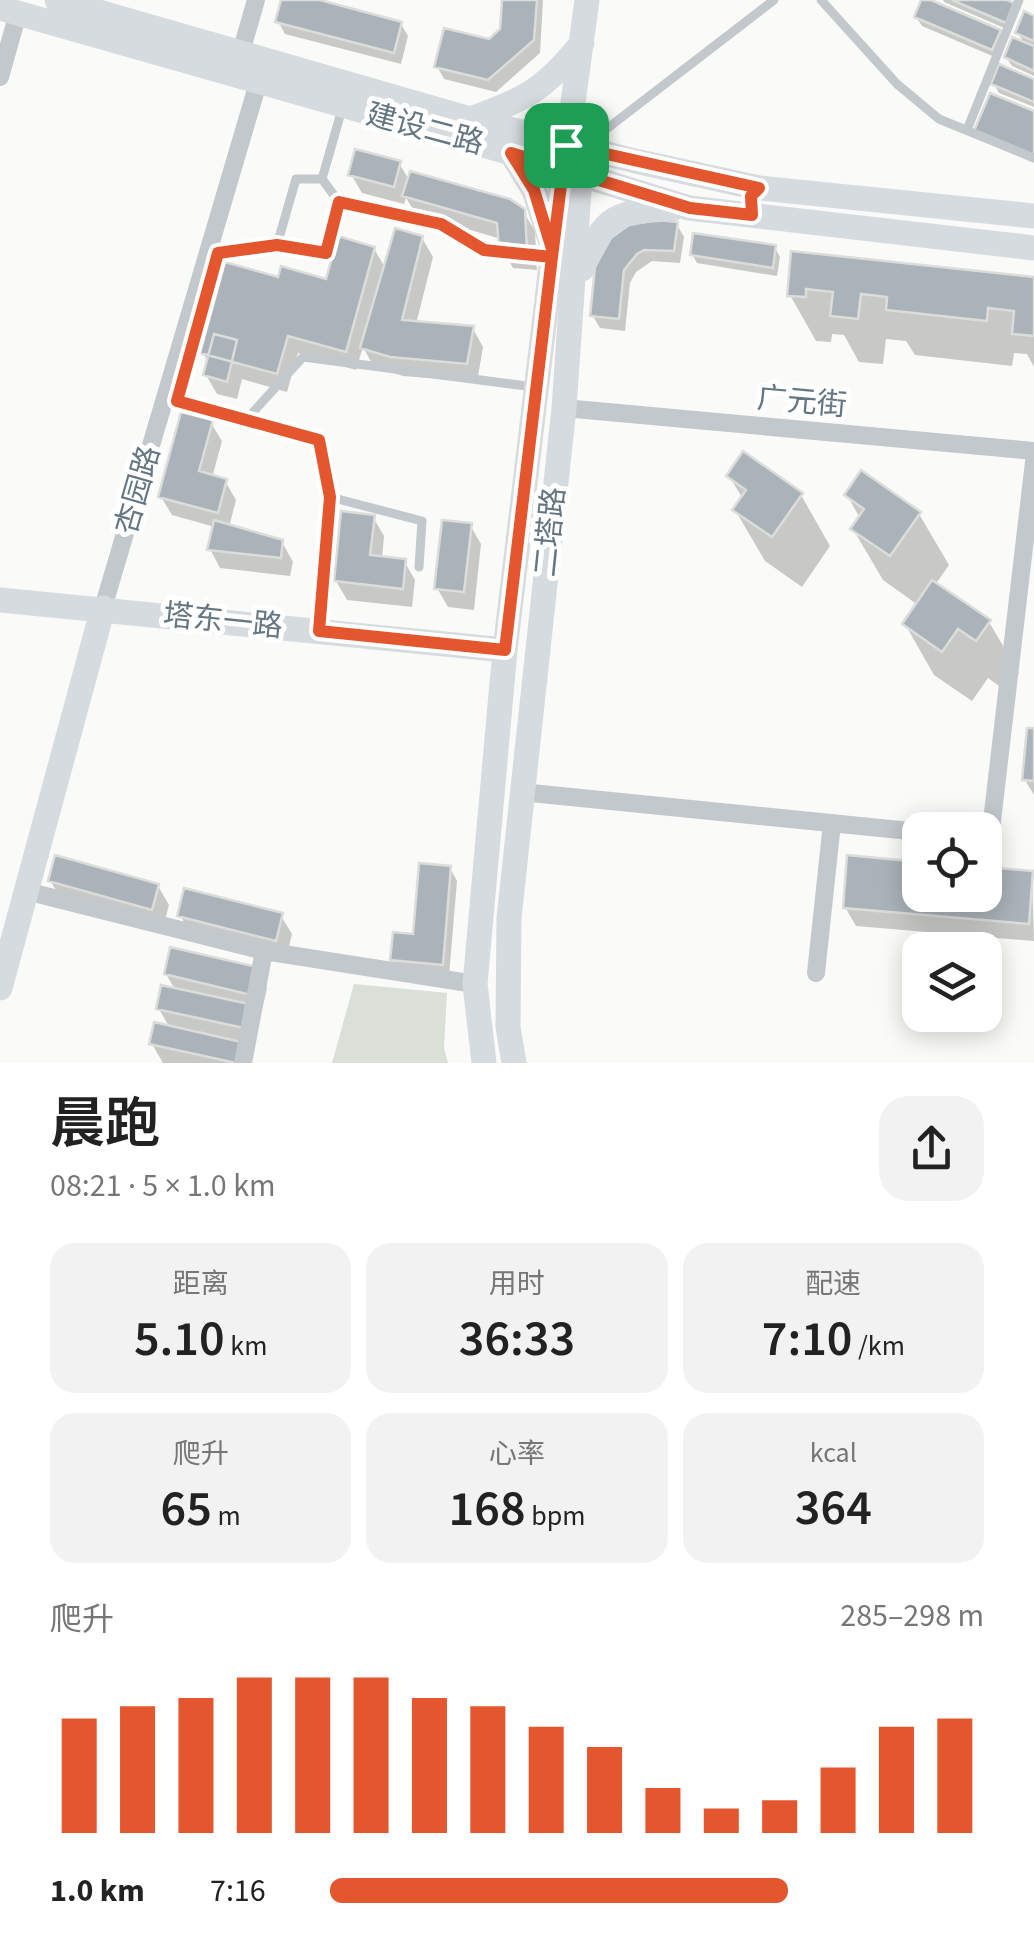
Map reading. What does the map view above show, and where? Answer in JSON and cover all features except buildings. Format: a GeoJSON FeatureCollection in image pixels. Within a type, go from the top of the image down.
{"type":"FeatureCollection","features":[{"type":"Feature","properties":{"kind":"main road","name":"建设二路"},"geometry":{"type":"LineString","coordinates":[[57,0],[470,119],[690,208],[1034,248]]}},
{"type":"Feature","properties":{"kind":"main road","name":"二塔路"},"geometry":{"type":"LineString","coordinates":[[514,1063],[508,1028],[509,918],[564,408],[574,287],[573,160],[586,0]]}},
{"type":"Feature","properties":{"kind":"main road","name":"二塔路"},"geometry":{"type":"LineString","coordinates":[[484,1063],[475,984],[505,657],[552,253],[573,160],[598,0]]}},
{"type":"Feature","properties":{"kind":"main road","name":"建设二路"},"geometry":{"type":"LineString","coordinates":[[9,10],[511,153],[759,188],[1034,216]]}},
{"type":"Feature","properties":{"kind":"main road"},"geometry":{"type":"LineString","coordinates":[[470,119],[538,90],[582,43]]}},
{"type":"Feature","properties":{"kind":"main road"},"geometry":{"type":"LineString","coordinates":[[511,153],[534,190],[552,253]]}},
{"type":"Feature","properties":{"kind":"main road"},"geometry":{"type":"LineString","coordinates":[[752,215],[751,196],[759,188]]}},
{"type":"Feature","properties":{"kind":"main road"},"geometry":{"type":"LineString","coordinates":[[574,287],[597,234],[611,220],[645,210],[690,208]]}},
{"type":"Feature","properties":{"kind":"main road","name":"塔东一路"},"geometry":{"type":"LineString","coordinates":[[0,600],[97,617],[505,657]]}},
{"type":"Feature","properties":{"kind":"main road","name":"塔东一路"},"geometry":{"type":"LineString","coordinates":[[0,614],[319,631],[505,657]]}},
{"type":"Feature","properties":{"kind":"main road","name":"杏园路"},"geometry":{"type":"LineString","coordinates":[[0,988],[97,617]]}},
{"type":"Feature","properties":{"kind":"main road","name":"杏园路"},"geometry":{"type":"LineString","coordinates":[[0,948],[97,617]]}},
{"type":"Feature","properties":{"kind":"street"},"geometry":{"type":"LineString","coordinates":[[240,52],[256,0]]}},
{"type":"Feature","properties":{"kind":"street"},"geometry":{"type":"LineString","coordinates":[[0,77],[9,10]]}},
{"type":"Feature","properties":{"kind":"street","name":"杏园路"},"geometry":{"type":"LineString","coordinates":[[97,617],[171,399],[258,83]]}},
{"type":"Feature","properties":{"kind":"street","name":"广元街"},"geometry":{"type":"LineString","coordinates":[[564,408],[1034,451]]}},
{"type":"Feature","properties":{"kind":"street"},"geometry":{"type":"LineString","coordinates":[[993,812],[1034,462]]}},
{"type":"Feature","properties":{"kind":"street"},"geometry":{"type":"LineString","coordinates":[[521,792],[902,830]]}},
{"type":"Feature","properties":{"kind":"street"},"geometry":{"type":"LineString","coordinates":[[816,973],[832,824]]}},
{"type":"Feature","properties":{"kind":"street"},"geometry":{"type":"LineString","coordinates":[[26,890],[264,951],[475,984]]}},
{"type":"Feature","properties":{"kind":"street"},"geometry":{"type":"LineString","coordinates":[[242,1063],[264,951]]}},
{"type":"Feature","properties":{"kind":"lane"},"geometry":{"type":"LineString","coordinates":[[573,160],[774,0]]}},
{"type":"Feature","properties":{"kind":"lane"},"geometry":{"type":"LineString","coordinates":[[821,0],[897,84],[939,119],[1034,158]]}},
{"type":"Feature","properties":{"kind":"lane"},"geometry":{"type":"LineString","coordinates":[[967,130],[1019,0]]}},
{"type":"Feature","properties":{"kind":"lane"},"geometry":{"type":"LineString","coordinates":[[322,179],[343,107]]}},
{"type":"Feature","properties":{"kind":"lane"},"geometry":{"type":"LineString","coordinates":[[277,245],[296,179],[322,179]]}},
{"type":"Feature","properties":{"kind":"lane"},"geometry":{"type":"LineString","coordinates":[[322,179],[339,202],[441,224],[484,250],[552,253]]}},
{"type":"Feature","properties":{"kind":"lane"},"geometry":{"type":"LineString","coordinates":[[196,313],[218,253],[277,245],[326,253],[339,202]]}},
{"type":"Feature","properties":{"kind":"lane"},"geometry":{"type":"LineString","coordinates":[[246,420],[303,357],[536,387]]}},
{"type":"Feature","properties":{"kind":"lane"},"geometry":{"type":"LineString","coordinates":[[171,399],[319,440],[330,497],[319,631]]}},
{"type":"Feature","properties":{"kind":"lane"},"geometry":{"type":"LineString","coordinates":[[330,497],[422,521],[419,567]]}},
{"type":"Feature","properties":{"kind":"shaded area"},"geometry":{"type":"Polygon","coordinates":[[[354,984],[447,993],[444,1048],[448,1063],[332,1063],[354,984]]]}},
{"type":"Feature","properties":{"kind":"route"},"geometry":{"type":"LineString","coordinates":[[566,145],[564,170],[552,257],[484,250],[441,224],[339,202],[326,253],[277,245],[218,253],[177,401],[319,440],[330,497],[319,631],[505,650],[552,257],[542,209],[511,153],[564,170],[690,208],[752,215],[751,196],[759,188],[566,145]]}}]}
